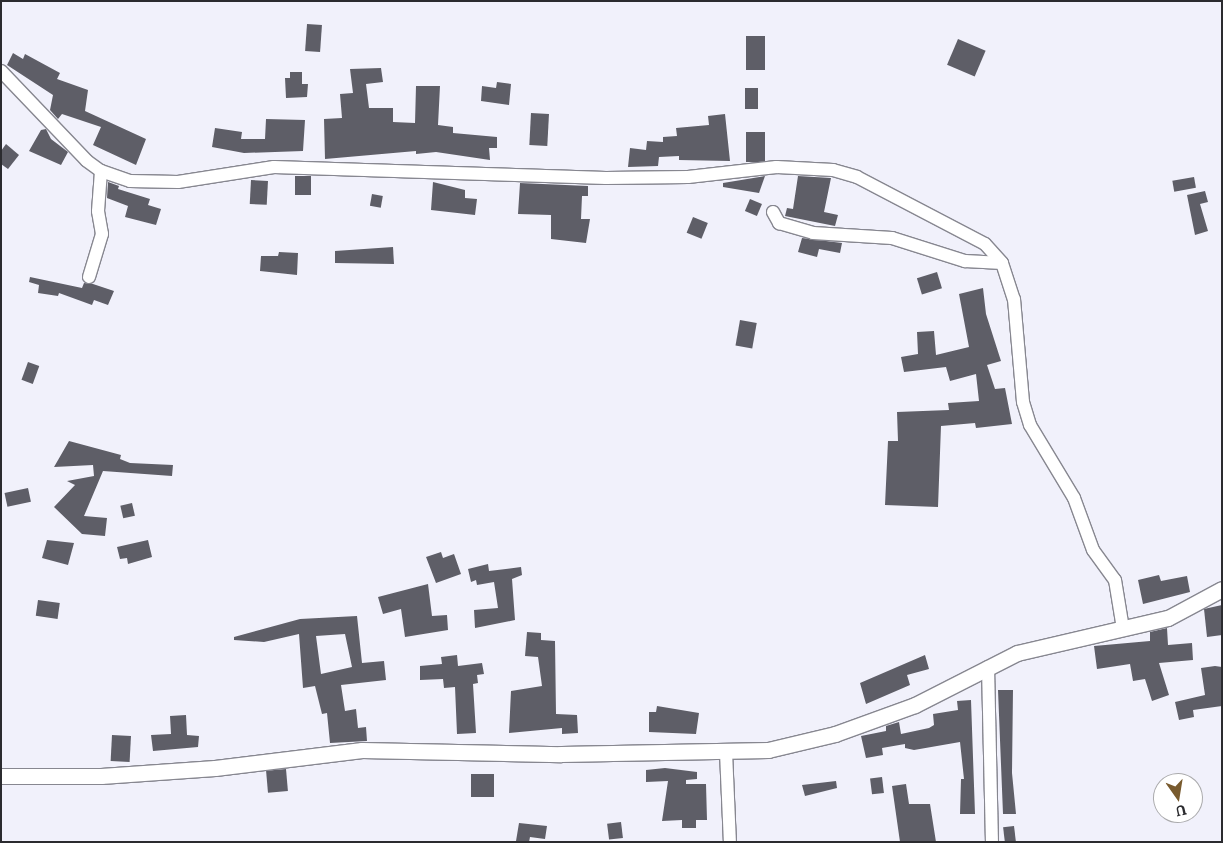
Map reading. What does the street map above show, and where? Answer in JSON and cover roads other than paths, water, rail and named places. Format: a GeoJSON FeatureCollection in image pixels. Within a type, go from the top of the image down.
{"type":"FeatureCollection","features":[{"type":"Feature","properties":{"kind":"street"},"geometry":{"type":"LineString","coordinates":[[1,72],[87,161],[101,170],[130,181],[161,183],[274,167],[606,178],[695,177],[764,167],[833,170],[856,177],[984,244],[1002,263],[1012,290],[1024,402],[1030,425],[1074,498],[1093,550],[1115,580],[1123,629]]}},
{"type":"Feature","properties":{"kind":"street"},"geometry":{"type":"LineString","coordinates":[[89,277],[102,234],[98,211],[101,170]]}},
{"type":"Feature","properties":{"kind":"street"},"geometry":{"type":"LineString","coordinates":[[773,212],[779,223],[814,233],[892,238],[965,261],[1002,263]]}},
{"type":"Feature","properties":{"kind":"street"},"geometry":{"type":"LineString","coordinates":[[1,776],[102,776],[215,768],[362,750],[726,752],[768,750],[834,734],[915,705],[1016,653],[1168,618],[1222,589]]}},
{"type":"Feature","properties":{"kind":"street"},"geometry":{"type":"LineString","coordinates":[[988,667],[992,842]]}},
{"type":"Feature","properties":{"kind":"street"},"geometry":{"type":"LineString","coordinates":[[726,752],[730,842]]}}]}
